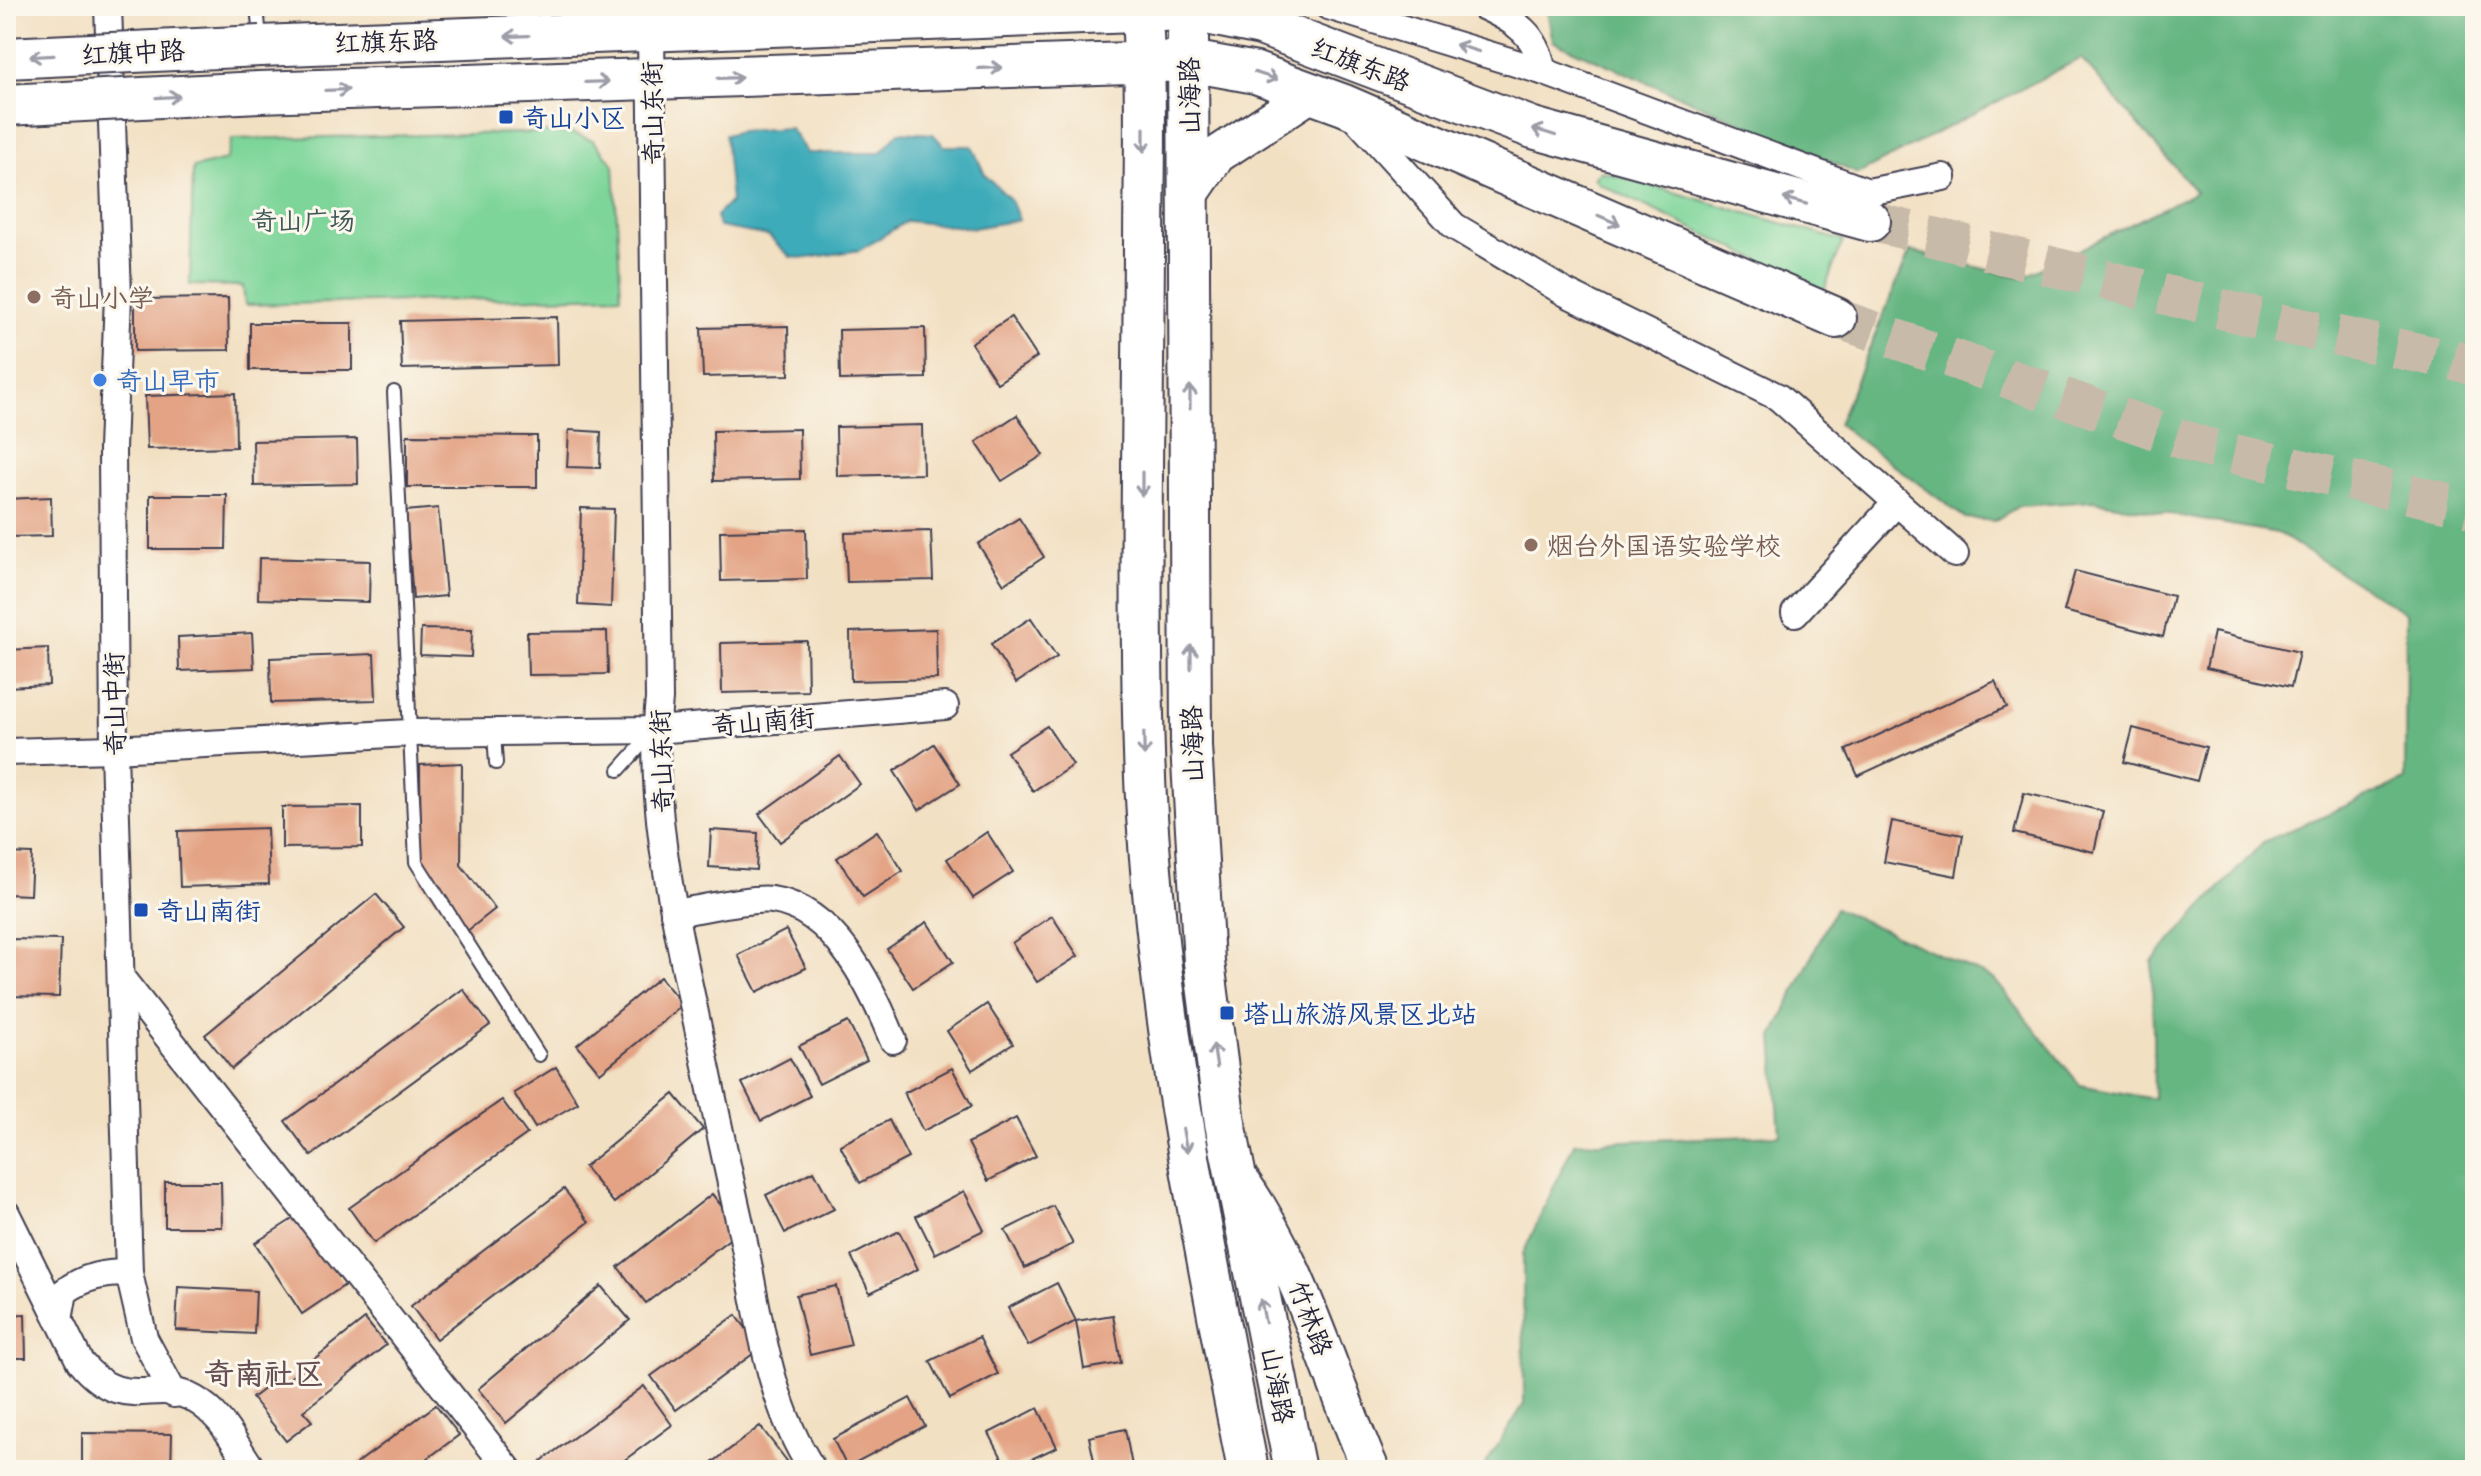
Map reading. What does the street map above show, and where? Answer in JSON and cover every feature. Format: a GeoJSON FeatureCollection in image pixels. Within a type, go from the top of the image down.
{"type":"FeatureCollection","features":[{"type":"Feature","properties":{"kind":"main road","name":"红旗东路"},"geometry":{"type":"LineString","coordinates":[[260,46],[1185,7],[1261,25],[1533,128],[1870,221]]}},
{"type":"Feature","properties":{"kind":"main road","name":"山海路"},"geometry":{"type":"LineString","coordinates":[[1185,7],[1190,61],[1191,746],[1210,1019],[1236,1174],[1295,1470]]}},
{"type":"Feature","properties":{"kind":"main road","name":"山海路"},"geometry":{"type":"LineString","coordinates":[[1140,9],[1145,62],[1142,536],[1144,753],[1149,837],[1164,1011],[1182,1128],[1248,1470]]}},
{"type":"Feature","properties":{"kind":"main road","name":"红旗中路"},"geometry":{"type":"LineString","coordinates":[[6,58],[260,46]]}},
{"type":"Feature","properties":{"kind":"main road","name":"红旗东路"},"geometry":{"type":"LineString","coordinates":[[1190,61],[1241,69],[1328,98],[1836,318]]}},
{"type":"Feature","properties":{"kind":"main road"},"geometry":{"type":"LineString","coordinates":[[1145,62],[1190,61]]}},
{"type":"Feature","properties":{"kind":"main road","name":"红旗东路"},"geometry":{"type":"LineString","coordinates":[[259,92],[1145,62]]}},
{"type":"Feature","properties":{"kind":"main road","name":"红旗中路"},"geometry":{"type":"LineString","coordinates":[[6,105],[259,92]]}},
{"type":"Feature","properties":{"kind":"main road"},"geometry":{"type":"LineString","coordinates":[[1189,196],[1217,155],[1328,98]]}},
{"type":"Feature","properties":{"kind":"main road","name":"竹林路"},"geometry":{"type":"LineString","coordinates":[[1236,1174],[1261,1208],[1300,1287],[1371,1470]]}},
{"type":"Feature","properties":{"kind":"street","name":"奇山中街"},"geometry":{"type":"LineString","coordinates":[[108,6],[118,296],[112,449],[114,749],[129,1273],[144,1338],[174,1394]]}},
{"type":"Feature","properties":{"kind":"street"},"geometry":{"type":"LineString","coordinates":[[1328,6],[1542,71],[1868,192],[1943,177]]}},
{"type":"Feature","properties":{"kind":"street"},"geometry":{"type":"LineString","coordinates":[[1483,6],[1507,17],[1529,34],[1540,52],[1542,71]]}},
{"type":"Feature","properties":{"kind":"street","name":"奇山东街"},"geometry":{"type":"LineString","coordinates":[[651,31],[659,699],[656,769],[674,913],[774,1375],[799,1448],[813,1470]]}},
{"type":"Feature","properties":{"kind":"street"},"geometry":{"type":"LineString","coordinates":[[1328,98],[1454,226],[1566,293],[1778,397],[1955,554]]}},
{"type":"Feature","properties":{"kind":"street"},"geometry":{"type":"LineString","coordinates":[[1795,613],[1897,502]]}},
{"type":"Feature","properties":{"kind":"street","name":"奇山南街"},"geometry":{"type":"LineString","coordinates":[[6,752],[409,733],[656,730],[945,706]]}},
{"type":"Feature","properties":{"kind":"street"},"geometry":{"type":"LineString","coordinates":[[674,913],[771,900],[806,912],[850,955],[877,1001],[893,1040]]}},
{"type":"Feature","properties":{"kind":"street"},"geometry":{"type":"LineString","coordinates":[[122,979],[509,1470]]}},
{"type":"Feature","properties":{"kind":"street"},"geometry":{"type":"LineString","coordinates":[[6,1213],[80,1362],[96,1382],[122,1392],[191,1396],[217,1415],[253,1470]]}},
{"type":"Feature","properties":{"kind":"street"},"geometry":{"type":"LineString","coordinates":[[59,1320],[64,1292],[77,1281],[104,1273],[129,1273]]}},
{"type":"Feature","properties":{"kind":"lane"},"geometry":{"type":"LineString","coordinates":[[257,6],[260,46]]}},
{"type":"Feature","properties":{"kind":"lane"},"geometry":{"type":"LineString","coordinates":[[394,392],[416,862],[539,1055]]}},
{"type":"Feature","properties":{"kind":"lane"},"geometry":{"type":"LineString","coordinates":[[619,770],[656,730]]}},
{"type":"Feature","properties":{"kind":"lane"},"geometry":{"type":"LineString","coordinates":[[494,734],[496,763]]}},
{"type":"Feature","properties":{"kind":"green space"},"geometry":{"type":"Polygon","coordinates":[[[1546,6],[2475,6],[2475,1470],[1482,1470],[1524,1404],[1523,1254],[1574,1143],[1780,1135],[1773,1037],[1835,908],[1994,979],[2080,1085],[2154,1099],[2152,961],[2263,842],[2405,780],[2406,613],[2277,533],[2094,501],[2019,506],[1994,521],[1965,518],[1838,424],[1910,251],[2022,278],[2196,192],[2081,58],[1858,174],[1553,41],[1546,6]]]}},
{"type":"Feature","properties":{"kind":"green space","name":"奇山广场"},"geometry":{"type":"Polygon","coordinates":[[[569,132],[593,140],[614,165],[621,296],[245,305],[243,286],[190,285],[193,168],[226,160],[232,139],[569,132]]]}},
{"type":"Feature","properties":{"kind":"green space"},"geometry":{"type":"Polygon","coordinates":[[[1601,171],[1843,241],[1824,291],[1599,184],[1594,178],[1601,171]]]}},
{"type":"Feature","properties":{"kind":"water"},"geometry":{"type":"Polygon","coordinates":[[[790,128],[807,153],[880,153],[899,132],[933,134],[944,146],[972,146],[985,175],[1011,200],[1019,220],[973,228],[907,221],[860,250],[808,258],[790,257],[769,236],[719,227],[716,216],[731,201],[725,135],[790,128]]]}},
{"type":"Feature","properties":{"kind":"building"},"geometry":{"type":"Polygon","coordinates":[[[228,298],[229,350],[135,351],[135,299],[228,298]]]}},
{"type":"Feature","properties":{"kind":"building"},"geometry":{"type":"Polygon","coordinates":[[[557,317],[558,365],[402,369],[400,321],[557,317]]]}},
{"type":"Feature","properties":{"kind":"building"},"geometry":{"type":"Polygon","coordinates":[[[1011,317],[1037,357],[997,383],[971,343],[1011,317]]]}},
{"type":"Feature","properties":{"kind":"building"},"geometry":{"type":"Polygon","coordinates":[[[250,323],[352,323],[352,370],[250,370],[250,323]]]}},
{"type":"Feature","properties":{"kind":"building"},"geometry":{"type":"Polygon","coordinates":[[[788,326],[789,375],[703,377],[701,328],[788,326]]]}},
{"type":"Feature","properties":{"kind":"building"},"geometry":{"type":"Polygon","coordinates":[[[925,328],[926,378],[840,380],[839,330],[925,328]]]}},
{"type":"Feature","properties":{"kind":"building"},"geometry":{"type":"Polygon","coordinates":[[[235,393],[236,447],[147,449],[145,396],[235,393]]]}},
{"type":"Feature","properties":{"kind":"building"},"geometry":{"type":"Polygon","coordinates":[[[1017,415],[1043,455],[1002,481],[976,442],[1017,415]]]}},
{"type":"Feature","properties":{"kind":"building"},"geometry":{"type":"Polygon","coordinates":[[[922,425],[923,474],[837,476],[836,427],[922,425]]]}},
{"type":"Feature","properties":{"kind":"building"},"geometry":{"type":"Polygon","coordinates":[[[799,429],[800,479],[714,481],[713,431],[799,429]]]}},
{"type":"Feature","properties":{"kind":"building"},"geometry":{"type":"Polygon","coordinates":[[[569,430],[601,432],[600,468],[567,467],[569,430]]]}},
{"type":"Feature","properties":{"kind":"building"},"geometry":{"type":"Polygon","coordinates":[[[407,435],[537,436],[537,487],[407,487],[407,435]]]}},
{"type":"Feature","properties":{"kind":"building"},"geometry":{"type":"Polygon","coordinates":[[[357,439],[358,484],[254,486],[253,441],[357,439]]]}},
{"type":"Feature","properties":{"kind":"building"},"geometry":{"type":"Polygon","coordinates":[[[150,495],[227,495],[226,549],[150,549],[150,495]]]}},
{"type":"Feature","properties":{"kind":"building"},"geometry":{"type":"Polygon","coordinates":[[[51,497],[52,536],[6,537],[6,499],[51,497]]]}},
{"type":"Feature","properties":{"kind":"building"},"geometry":{"type":"Polygon","coordinates":[[[438,508],[446,596],[413,599],[406,511],[438,508]]]}},
{"type":"Feature","properties":{"kind":"building"},"geometry":{"type":"Polygon","coordinates":[[[581,508],[614,509],[611,607],[578,605],[581,508]]]}},
{"type":"Feature","properties":{"kind":"building"},"geometry":{"type":"Polygon","coordinates":[[[1019,518],[1044,557],[1004,584],[978,544],[1019,518]]]}},
{"type":"Feature","properties":{"kind":"building"},"geometry":{"type":"Polygon","coordinates":[[[806,529],[807,579],[721,581],[720,531],[806,529]]]}},
{"type":"Feature","properties":{"kind":"building"},"geometry":{"type":"Polygon","coordinates":[[[931,531],[933,580],[847,582],[845,533],[931,531]]]}},
{"type":"Feature","properties":{"kind":"building"},"geometry":{"type":"Polygon","coordinates":[[[259,558],[370,561],[369,602],[258,599],[259,558]]]}},
{"type":"Feature","properties":{"kind":"building"},"geometry":{"type":"Polygon","coordinates":[[[2075,571],[2173,596],[2163,637],[2064,611],[2075,571]]]}},
{"type":"Feature","properties":{"kind":"building"},"geometry":{"type":"Polygon","coordinates":[[[1031,618],[1057,657],[1016,683],[991,644],[1031,618]]]}},
{"type":"Feature","properties":{"kind":"building"},"geometry":{"type":"Polygon","coordinates":[[[421,629],[472,630],[471,657],[420,655],[421,629]]]}},
{"type":"Feature","properties":{"kind":"building"},"geometry":{"type":"Polygon","coordinates":[[[936,629],[937,679],[851,681],[850,632],[936,629]]]}},
{"type":"Feature","properties":{"kind":"building"},"geometry":{"type":"Polygon","coordinates":[[[607,631],[608,674],[528,675],[527,632],[607,631]]]}},
{"type":"Feature","properties":{"kind":"building"},"geometry":{"type":"Polygon","coordinates":[[[2214,632],[2299,652],[2291,687],[2206,668],[2214,632]]]}},
{"type":"Feature","properties":{"kind":"building"},"geometry":{"type":"Polygon","coordinates":[[[252,633],[254,668],[179,671],[178,637],[252,633]]]}},
{"type":"Feature","properties":{"kind":"building"},"geometry":{"type":"Polygon","coordinates":[[[807,641],[808,691],[722,693],[721,643],[807,641]]]}},
{"type":"Feature","properties":{"kind":"building"},"geometry":{"type":"Polygon","coordinates":[[[48,648],[49,685],[6,687],[6,650],[48,648]]]}},
{"type":"Feature","properties":{"kind":"building"},"geometry":{"type":"Polygon","coordinates":[[[374,654],[376,700],[271,703],[270,658],[374,654]]]}},
{"type":"Feature","properties":{"kind":"building"},"geometry":{"type":"Polygon","coordinates":[[[1995,681],[2007,707],[1858,776],[1846,750],[1995,681]]]}},
{"type":"Feature","properties":{"kind":"building"},"geometry":{"type":"Polygon","coordinates":[[[1047,726],[1073,765],[1033,791],[1007,752],[1047,726]]]}},
{"type":"Feature","properties":{"kind":"building"},"geometry":{"type":"Polygon","coordinates":[[[2133,728],[2206,747],[2197,781],[2124,762],[2133,728]]]}},
{"type":"Feature","properties":{"kind":"building"},"geometry":{"type":"Polygon","coordinates":[[[934,744],[960,784],[919,810],[894,771],[934,744]]]}},
{"type":"Feature","properties":{"kind":"building"},"geometry":{"type":"Polygon","coordinates":[[[840,756],[860,784],[780,842],[759,814],[840,756]]]}},
{"type":"Feature","properties":{"kind":"building"},"geometry":{"type":"Polygon","coordinates":[[[462,763],[461,865],[495,909],[466,932],[421,883],[420,765],[462,763]]]}},
{"type":"Feature","properties":{"kind":"building"},"geometry":{"type":"Polygon","coordinates":[[[2024,793],[2103,811],[2094,852],[2014,833],[2024,793]]]}},
{"type":"Feature","properties":{"kind":"building"},"geometry":{"type":"Polygon","coordinates":[[[362,806],[362,847],[282,848],[282,807],[362,806]]]}},
{"type":"Feature","properties":{"kind":"building"},"geometry":{"type":"Polygon","coordinates":[[[1892,821],[1963,835],[1956,876],[1884,862],[1892,821]]]}},
{"type":"Feature","properties":{"kind":"building"},"geometry":{"type":"Polygon","coordinates":[[[267,828],[269,884],[180,887],[178,831],[267,828]]]}},
{"type":"Feature","properties":{"kind":"building"},"geometry":{"type":"Polygon","coordinates":[[[711,830],[758,833],[756,870],[709,867],[711,830]]]}},
{"type":"Feature","properties":{"kind":"building"},"geometry":{"type":"Polygon","coordinates":[[[877,831],[903,871],[863,897],[837,858],[877,831]]]}},
{"type":"Feature","properties":{"kind":"building"},"geometry":{"type":"Polygon","coordinates":[[[987,832],[1013,872],[973,898],[947,859],[987,832]]]}},
{"type":"Feature","properties":{"kind":"building"},"geometry":{"type":"Polygon","coordinates":[[[6,853],[32,854],[30,895],[6,894],[6,853]]]}},
{"type":"Feature","properties":{"kind":"building"},"geometry":{"type":"Polygon","coordinates":[[[376,894],[404,927],[232,1069],[205,1035],[376,894]]]}},
{"type":"Feature","properties":{"kind":"building"},"geometry":{"type":"Polygon","coordinates":[[[1052,916],[1078,956],[1037,982],[1012,943],[1052,916]]]}},
{"type":"Feature","properties":{"kind":"building"},"geometry":{"type":"Polygon","coordinates":[[[927,922],[953,962],[913,988],[887,949],[927,922]]]}},
{"type":"Feature","properties":{"kind":"building"},"geometry":{"type":"Polygon","coordinates":[[[786,930],[806,968],[757,992],[738,955],[786,930]]]}},
{"type":"Feature","properties":{"kind":"building"},"geometry":{"type":"Polygon","coordinates":[[[6,939],[61,940],[59,997],[6,996],[6,939]]]}},
{"type":"Feature","properties":{"kind":"building"},"geometry":{"type":"Polygon","coordinates":[[[660,977],[683,1005],[600,1073],[577,1045],[660,977]]]}},
{"type":"Feature","properties":{"kind":"building"},"geometry":{"type":"Polygon","coordinates":[[[463,989],[490,1025],[311,1156],[285,1121],[463,989]]]}},
{"type":"Feature","properties":{"kind":"building"},"geometry":{"type":"Polygon","coordinates":[[[987,1004],[1013,1044],[972,1070],[947,1031],[987,1004]]]}},
{"type":"Feature","properties":{"kind":"building"},"geometry":{"type":"Polygon","coordinates":[[[848,1022],[867,1060],[819,1084],[799,1046],[848,1022]]]}},
{"type":"Feature","properties":{"kind":"building"},"geometry":{"type":"Polygon","coordinates":[[[790,1058],[810,1096],[761,1121],[742,1083],[790,1058]]]}},
{"type":"Feature","properties":{"kind":"building"},"geometry":{"type":"Polygon","coordinates":[[[556,1067],[578,1103],[535,1128],[514,1093],[556,1067]]]}},
{"type":"Feature","properties":{"kind":"building"},"geometry":{"type":"Polygon","coordinates":[[[952,1068],[972,1106],[923,1131],[904,1093],[952,1068]]]}},
{"type":"Feature","properties":{"kind":"building"},"geometry":{"type":"Polygon","coordinates":[[[674,1094],[703,1129],[614,1203],[584,1167],[674,1094]]]}},
{"type":"Feature","properties":{"kind":"building"},"geometry":{"type":"Polygon","coordinates":[[[502,1100],[527,1134],[374,1243],[349,1208],[502,1100]]]}},
{"type":"Feature","properties":{"kind":"building"},"geometry":{"type":"Polygon","coordinates":[[[1016,1118],[1036,1156],[988,1181],[968,1143],[1016,1118]]]}},
{"type":"Feature","properties":{"kind":"building"},"geometry":{"type":"Polygon","coordinates":[[[889,1120],[908,1158],[860,1183],[840,1145],[889,1120]]]}},
{"type":"Feature","properties":{"kind":"building"},"geometry":{"type":"Polygon","coordinates":[[[814,1171],[834,1209],[785,1233],[766,1195],[814,1171]]]}},
{"type":"Feature","properties":{"kind":"building"},"geometry":{"type":"Polygon","coordinates":[[[165,1182],[221,1182],[222,1227],[165,1227],[165,1182]]]}},
{"type":"Feature","properties":{"kind":"building"},"geometry":{"type":"Polygon","coordinates":[[[564,1189],[589,1222],[436,1339],[411,1306],[564,1189]]]}},
{"type":"Feature","properties":{"kind":"building"},"geometry":{"type":"Polygon","coordinates":[[[964,1191],[984,1230],[935,1254],[916,1216],[964,1191]]]}},
{"type":"Feature","properties":{"kind":"building"},"geometry":{"type":"Polygon","coordinates":[[[712,1194],[741,1230],[646,1303],[618,1267],[712,1194]]]}},
{"type":"Feature","properties":{"kind":"building"},"geometry":{"type":"Polygon","coordinates":[[[1053,1206],[1073,1244],[1025,1268],[1005,1230],[1053,1206]]]}},
{"type":"Feature","properties":{"kind":"building"},"geometry":{"type":"Polygon","coordinates":[[[299,1215],[345,1285],[302,1314],[255,1243],[299,1215]]]}},
{"type":"Feature","properties":{"kind":"building"},"geometry":{"type":"Polygon","coordinates":[[[899,1231],[918,1269],[870,1293],[851,1256],[899,1231]]]}},
{"type":"Feature","properties":{"kind":"building"},"geometry":{"type":"Polygon","coordinates":[[[1057,1283],[1076,1321],[1028,1346],[1008,1308],[1057,1283]]]}},
{"type":"Feature","properties":{"kind":"building"},"geometry":{"type":"Polygon","coordinates":[[[601,1286],[630,1320],[506,1423],[478,1389],[601,1286]]]}},
{"type":"Feature","properties":{"kind":"building"},"geometry":{"type":"Polygon","coordinates":[[[836,1286],[851,1345],[810,1355],[796,1295],[836,1286]]]}},
{"type":"Feature","properties":{"kind":"building"},"geometry":{"type":"Polygon","coordinates":[[[178,1287],[256,1291],[254,1334],[176,1330],[178,1287]]]}},
{"type":"Feature","properties":{"kind":"building"},"geometry":{"type":"Polygon","coordinates":[[[25,1314],[26,1358],[6,1358],[6,1315],[25,1314]]]}},
{"type":"Feature","properties":{"kind":"building"},"geometry":{"type":"Polygon","coordinates":[[[736,1315],[761,1348],[676,1410],[651,1376],[736,1315]]]}},
{"type":"Feature","properties":{"kind":"building"},"geometry":{"type":"Polygon","coordinates":[[[1113,1315],[1121,1363],[1084,1369],[1076,1321],[1113,1315]]]}},
{"type":"Feature","properties":{"kind":"building"},"geometry":{"type":"Polygon","coordinates":[[[365,1319],[386,1345],[303,1411],[312,1421],[286,1441],[252,1398],[278,1378],[282,1384],[365,1319]]]}},
{"type":"Feature","properties":{"kind":"building"},"geometry":{"type":"Polygon","coordinates":[[[979,1337],[998,1374],[950,1399],[930,1361],[979,1337]]]}},
{"type":"Feature","properties":{"kind":"building"},"geometry":{"type":"Polygon","coordinates":[[[644,1386],[672,1425],[611,1470],[546,1470],[540,1462],[644,1386]]]}},
{"type":"Feature","properties":{"kind":"building"},"geometry":{"type":"Polygon","coordinates":[[[910,1398],[925,1426],[847,1467],[833,1439],[910,1398]]]}},
{"type":"Feature","properties":{"kind":"building"},"geometry":{"type":"Polygon","coordinates":[[[436,1405],[459,1435],[412,1470],[360,1470],[356,1464],[436,1405]]]}},
{"type":"Feature","properties":{"kind":"building"},"geometry":{"type":"Polygon","coordinates":[[[1038,1408],[1057,1447],[1008,1470],[989,1433],[1038,1408]]]}},
{"type":"Feature","properties":{"kind":"building"},"geometry":{"type":"Polygon","coordinates":[[[760,1426],[787,1461],[775,1470],[703,1470],[760,1426]]]}},
{"type":"Feature","properties":{"kind":"building"},"geometry":{"type":"Polygon","coordinates":[[[1125,1429],[1132,1466],[1096,1470],[1089,1437],[1125,1429]]]}},
{"type":"Feature","properties":{"kind":"building"},"geometry":{"type":"Polygon","coordinates":[[[82,1433],[172,1434],[171,1470],[82,1469],[82,1433]]]}},
{"type":"Feature","properties":{"kind":"tunnel"},"geometry":{"type":"LineString","coordinates":[[1870,221],[2278,323],[2475,365]]}},
{"type":"Feature","properties":{"kind":"tunnel"},"geometry":{"type":"LineString","coordinates":[[1836,318],[2204,447],[2475,509]]}},
{"type":"Feature","properties":{"kind":"place","name":"奇山小区"},"geometry":{"type":"Point","coordinates":[506,117]}},
{"type":"Feature","properties":{"kind":"place","name":"奇山小学"},"geometry":{"type":"Point","coordinates":[34,297]}},
{"type":"Feature","properties":{"kind":"place","name":"奇山早市"},"geometry":{"type":"Point","coordinates":[100,380]}},
{"type":"Feature","properties":{"kind":"place","name":"烟台外国语实验学校"},"geometry":{"type":"Point","coordinates":[1531,545]}},
{"type":"Feature","properties":{"kind":"place","name":"奇山南街"},"geometry":{"type":"Point","coordinates":[141,910]}},
{"type":"Feature","properties":{"kind":"place","name":"塔山旅游风景区北站"},"geometry":{"type":"Point","coordinates":[1227,1013]}},
{"type":"Feature","properties":{"kind":"district","name":"奇南社区"},"geometry":{"type":"Point","coordinates":[264,1373]}}]}
